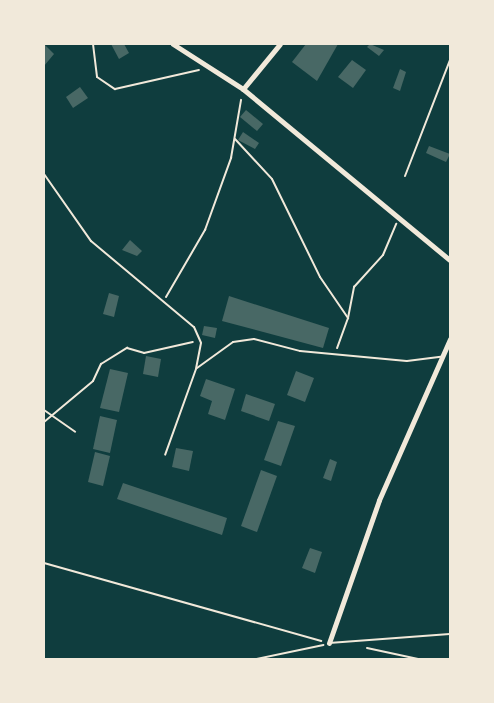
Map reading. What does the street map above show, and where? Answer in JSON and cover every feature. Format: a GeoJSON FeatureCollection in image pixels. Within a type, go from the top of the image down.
{"type":"FeatureCollection","features":[{"type":"Feature","properties":{"kind":"street"},"geometry":{"type":"LineString","coordinates":[[174,44],[243,89],[450,260]]}},
{"type":"Feature","properties":{"kind":"street"},"geometry":{"type":"LineString","coordinates":[[243,89],[280,44]]}},
{"type":"Feature","properties":{"kind":"street"},"geometry":{"type":"LineString","coordinates":[[330,644],[375,510],[450,339]]}},
{"type":"Feature","properties":{"kind":"lane"},"geometry":{"type":"LineString","coordinates":[[405,176],[450,60]]}},
{"type":"Feature","properties":{"kind":"lane"},"geometry":{"type":"LineString","coordinates":[[44,174],[91,241],[164,299],[194,327],[201,343],[196,369],[165,455]]}},
{"type":"Feature","properties":{"kind":"lane"},"geometry":{"type":"LineString","coordinates":[[196,369],[233,342],[254,339],[300,351],[407,361],[444,357]]}},
{"type":"Feature","properties":{"kind":"lane"},"geometry":{"type":"LineString","coordinates":[[330,644],[450,634]]}},
{"type":"Feature","properties":{"kind":"path"},"geometry":{"type":"LineString","coordinates":[[93,44],[96,77],[115,89],[164,82],[207,67]]}},
{"type":"Feature","properties":{"kind":"path"},"geometry":{"type":"LineString","coordinates":[[234,44],[268,44]]}},
{"type":"Feature","properties":{"kind":"path"},"geometry":{"type":"LineString","coordinates":[[164,299],[205,230],[235,139],[243,89]]}},
{"type":"Feature","properties":{"kind":"path"},"geometry":{"type":"LineString","coordinates":[[235,139],[272,179],[320,277],[348,318]]}},
{"type":"Feature","properties":{"kind":"path"},"geometry":{"type":"LineString","coordinates":[[335,353],[348,318],[354,287],[383,255],[399,217]]}},
{"type":"Feature","properties":{"kind":"path"},"geometry":{"type":"LineString","coordinates":[[44,422],[54,416],[93,381],[101,364],[127,348],[144,353],[186,341],[201,343]]}},
{"type":"Feature","properties":{"kind":"path"},"geometry":{"type":"LineString","coordinates":[[44,410],[75,432]]}},
{"type":"Feature","properties":{"kind":"path"},"geometry":{"type":"LineString","coordinates":[[44,563],[330,644]]}},
{"type":"Feature","properties":{"kind":"path"},"geometry":{"type":"LineString","coordinates":[[349,643],[423,660]]}},
{"type":"Feature","properties":{"kind":"path"},"geometry":{"type":"LineString","coordinates":[[252,660],[330,644]]}},
{"type":"Feature","properties":{"kind":"building"},"geometry":{"type":"Polygon","coordinates":[[[44,44],[54,54],[44,66],[44,44]]]}},
{"type":"Feature","properties":{"kind":"building"},"geometry":{"type":"Polygon","coordinates":[[[111,44],[124,44],[129,53],[119,59],[111,44]]]}},
{"type":"Feature","properties":{"kind":"building"},"geometry":{"type":"Polygon","coordinates":[[[306,44],[338,44],[317,81],[292,62],[306,44]]]}},
{"type":"Feature","properties":{"kind":"building"},"geometry":{"type":"Polygon","coordinates":[[[370,44],[384,50],[379,56],[367,47],[370,44]]]}},
{"type":"Feature","properties":{"kind":"building"},"geometry":{"type":"Polygon","coordinates":[[[352,60],[366,70],[353,88],[338,77],[352,60]]]}},
{"type":"Feature","properties":{"kind":"building"},"geometry":{"type":"Polygon","coordinates":[[[400,69],[406,72],[400,91],[393,88],[400,69]]]}},
{"type":"Feature","properties":{"kind":"building"},"geometry":{"type":"Polygon","coordinates":[[[80,87],[88,98],[73,108],[66,97],[80,87]]]}},
{"type":"Feature","properties":{"kind":"building"},"geometry":{"type":"Polygon","coordinates":[[[246,110],[263,124],[257,131],[240,117],[246,110]]]}},
{"type":"Feature","properties":{"kind":"building"},"geometry":{"type":"Polygon","coordinates":[[[243,132],[259,143],[255,149],[238,140],[243,132]]]}},
{"type":"Feature","properties":{"kind":"building"},"geometry":{"type":"Polygon","coordinates":[[[429,146],[450,154],[446,162],[426,153],[429,146]]]}},
{"type":"Feature","properties":{"kind":"building"},"geometry":{"type":"Polygon","coordinates":[[[130,240],[142,251],[137,256],[122,250],[130,240]]]}},
{"type":"Feature","properties":{"kind":"building"},"geometry":{"type":"Polygon","coordinates":[[[109,293],[119,296],[114,317],[103,314],[109,293]]]}},
{"type":"Feature","properties":{"kind":"building"},"geometry":{"type":"Polygon","coordinates":[[[229,296],[329,328],[323,348],[222,321],[229,296]]]}},
{"type":"Feature","properties":{"kind":"building"},"geometry":{"type":"Polygon","coordinates":[[[204,326],[217,328],[215,338],[202,335],[204,326]]]}},
{"type":"Feature","properties":{"kind":"building"},"geometry":{"type":"Polygon","coordinates":[[[146,356],[161,359],[158,377],[143,374],[146,356]]]}},
{"type":"Feature","properties":{"kind":"building"},"geometry":{"type":"Polygon","coordinates":[[[110,369],[128,373],[119,412],[100,408],[110,369]]]}},
{"type":"Feature","properties":{"kind":"building"},"geometry":{"type":"Polygon","coordinates":[[[296,371],[314,378],[305,402],[287,395],[296,371]]]}},
{"type":"Feature","properties":{"kind":"building"},"geometry":{"type":"Polygon","coordinates":[[[206,379],[235,389],[225,420],[208,414],[212,401],[200,396],[206,379]]]}},
{"type":"Feature","properties":{"kind":"building"},"geometry":{"type":"Polygon","coordinates":[[[246,394],[275,404],[269,421],[241,411],[246,394]]]}},
{"type":"Feature","properties":{"kind":"building"},"geometry":{"type":"Polygon","coordinates":[[[100,416],[117,420],[110,453],[93,449],[100,416]]]}},
{"type":"Feature","properties":{"kind":"building"},"geometry":{"type":"Polygon","coordinates":[[[278,421],[295,426],[281,466],[264,460],[278,421]]]}},
{"type":"Feature","properties":{"kind":"building"},"geometry":{"type":"Polygon","coordinates":[[[176,448],[193,451],[189,471],[172,467],[176,448]]]}},
{"type":"Feature","properties":{"kind":"building"},"geometry":{"type":"Polygon","coordinates":[[[95,452],[110,456],[103,486],[88,482],[95,452]]]}},
{"type":"Feature","properties":{"kind":"building"},"geometry":{"type":"Polygon","coordinates":[[[330,459],[337,462],[331,481],[323,478],[330,459]]]}},
{"type":"Feature","properties":{"kind":"building"},"geometry":{"type":"Polygon","coordinates":[[[261,470],[277,476],[257,532],[241,526],[261,470]]]}},
{"type":"Feature","properties":{"kind":"building"},"geometry":{"type":"Polygon","coordinates":[[[123,483],[227,518],[222,535],[117,499],[123,483]]]}},
{"type":"Feature","properties":{"kind":"building"},"geometry":{"type":"Polygon","coordinates":[[[310,548],[322,552],[315,573],[302,568],[310,548]]]}}]}
